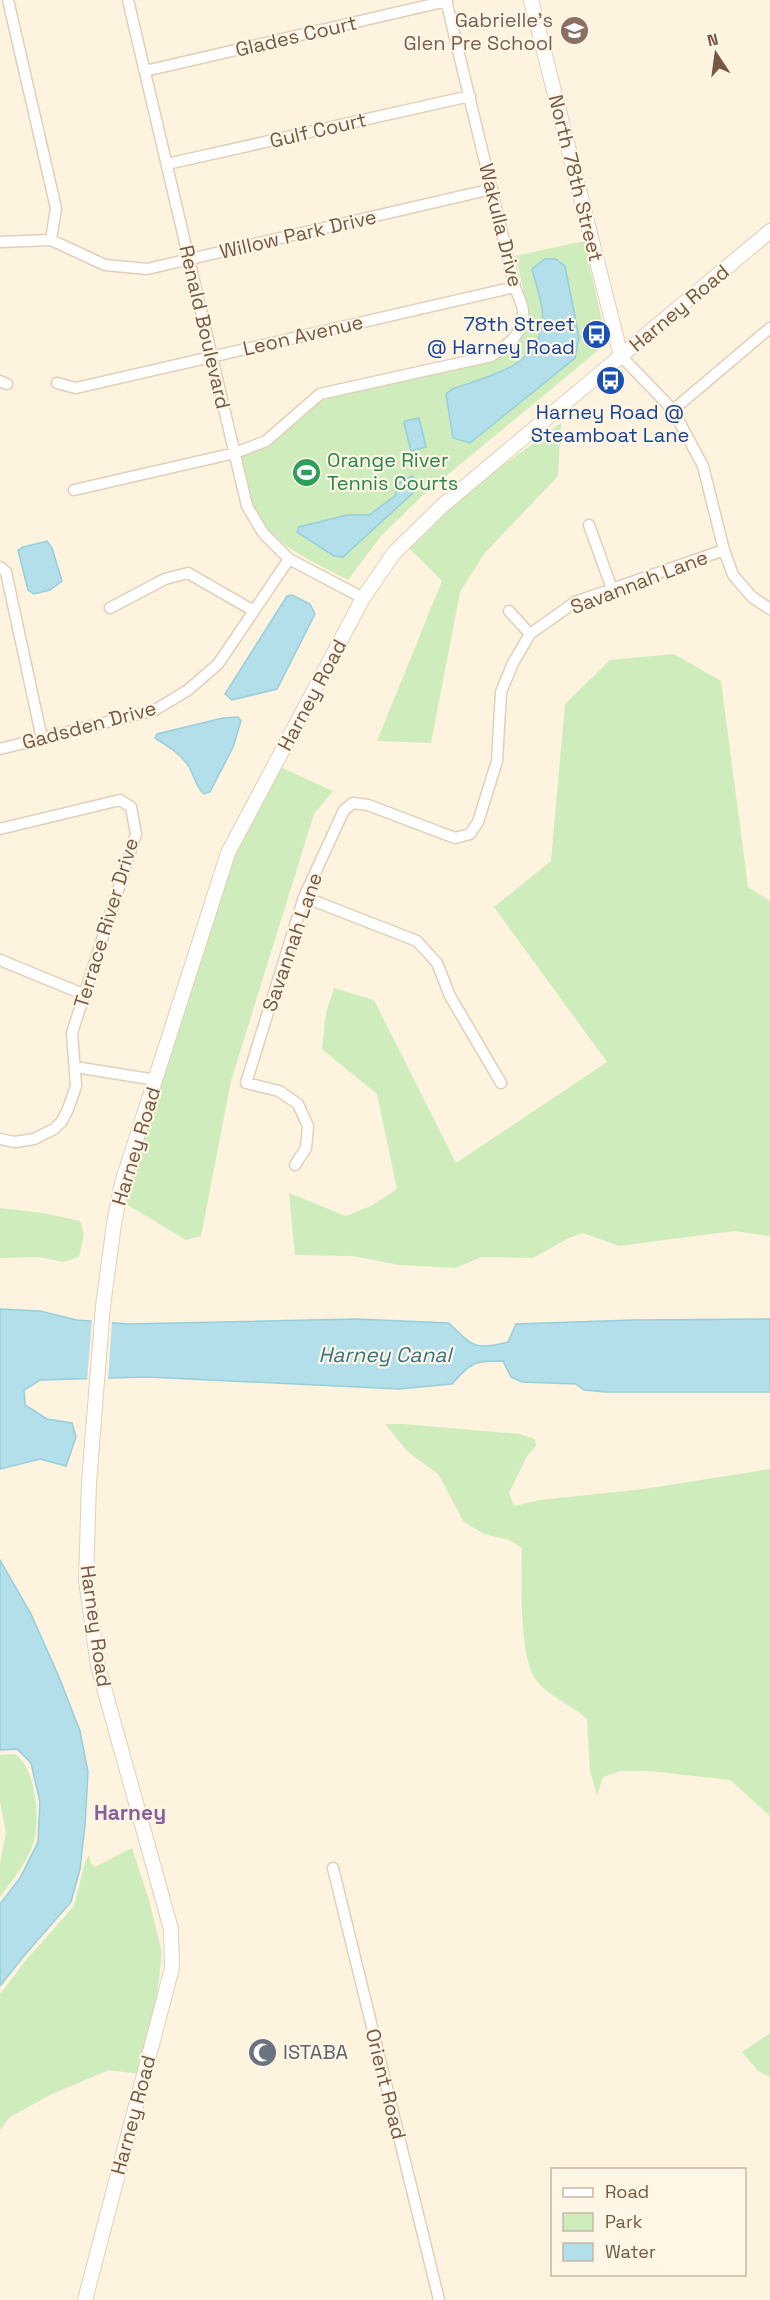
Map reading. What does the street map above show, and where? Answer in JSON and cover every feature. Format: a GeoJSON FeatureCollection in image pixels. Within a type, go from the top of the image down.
{"type":"FeatureCollection","features":[{"type":"Feature","properties":{"kind":"street"},"geometry":{"type":"LineString","coordinates":[[8,0],[56,208],[51,240]]}},
{"type":"Feature","properties":{"kind":"street","name":"Renald Boulevard"},"geometry":{"type":"LineString","coordinates":[[128,0],[248,506],[263,532],[289,559],[363,598]]}},
{"type":"Feature","properties":{"kind":"street","name":"Glades Court"},"geometry":{"type":"LineString","coordinates":[[145,72],[446,0]]}},
{"type":"Feature","properties":{"kind":"street","name":"Wakulla Drive"},"geometry":{"type":"LineString","coordinates":[[74,490],[235,453],[266,441],[320,394],[491,356],[511,343],[520,329],[523,310],[515,287],[446,0]]}},
{"type":"Feature","properties":{"kind":"street","name":"North 78th Street"},"geometry":{"type":"LineString","coordinates":[[531,0],[621,356]]}},
{"type":"Feature","properties":{"kind":"street","name":"Gulf Court"},"geometry":{"type":"LineString","coordinates":[[166,164],[470,96]]}},
{"type":"Feature","properties":{"kind":"street","name":"Willow Park Drive"},"geometry":{"type":"LineString","coordinates":[[0,242],[51,240],[105,265],[147,269],[492,189]]}},
{"type":"Feature","properties":{"kind":"street","name":"Harney Road"},"geometry":{"type":"LineString","coordinates":[[86,2300],[172,1968],[171,1929],[98,1666],[86,1580],[89,1482],[103,1306],[122,1182],[228,853],[363,598],[394,552],[418,528],[770,231]]}},
{"type":"Feature","properties":{"kind":"street","name":"Leon Avenue"},"geometry":{"type":"LineString","coordinates":[[57,383],[76,388],[515,287]]}},
{"type":"Feature","properties":{"kind":"street"},"geometry":{"type":"LineString","coordinates":[[673,410],[770,328]]}},
{"type":"Feature","properties":{"kind":"street"},"geometry":{"type":"LineString","coordinates":[[621,356],[673,410],[703,466],[724,550],[733,575],[752,597],[770,609]]}},
{"type":"Feature","properties":{"kind":"street"},"geometry":{"type":"LineString","coordinates":[[589,525],[612,589]]}},
{"type":"Feature","properties":{"kind":"street","name":"Savannah Lane"},"geometry":{"type":"LineString","coordinates":[[295,1165],[306,1148],[308,1126],[298,1104],[279,1091],[246,1083],[304,897],[344,810],[353,802],[368,805],[455,838],[470,834],[478,822],[496,761],[501,692],[513,663],[530,634],[575,602],[724,550]]}},
{"type":"Feature","properties":{"kind":"street","name":"Gadsden Drive"},"geometry":{"type":"LineString","coordinates":[[0,749],[155,710],[188,690],[218,664],[289,559]]}},
{"type":"Feature","properties":{"kind":"street"},"geometry":{"type":"LineString","coordinates":[[0,567],[6,572],[42,739]]}},
{"type":"Feature","properties":{"kind":"street"},"geometry":{"type":"LineString","coordinates":[[110,608],[165,579],[188,573],[254,611]]}},
{"type":"Feature","properties":{"kind":"street"},"geometry":{"type":"LineString","coordinates":[[509,611],[530,634]]}},
{"type":"Feature","properties":{"kind":"street","name":"Terrace River Drive"},"geometry":{"type":"LineString","coordinates":[[0,829],[120,800],[131,807],[136,834],[72,1033],[76,1086],[71,1102],[62,1121],[54,1129],[34,1139],[15,1142],[0,1138]]}},
{"type":"Feature","properties":{"kind":"street"},"geometry":{"type":"LineString","coordinates":[[304,897],[417,941],[437,963],[450,996],[501,1083]]}},
{"type":"Feature","properties":{"kind":"street"},"geometry":{"type":"LineString","coordinates":[[0,960],[83,994]]}},
{"type":"Feature","properties":{"kind":"street"},"geometry":{"type":"LineString","coordinates":[[75,1067],[156,1080]]}},
{"type":"Feature","properties":{"kind":"street","name":"Orient Road"},"geometry":{"type":"LineString","coordinates":[[333,1868],[439,2300]]}},
{"type":"Feature","properties":{"kind":"green space"},"geometry":{"type":"Polygon","coordinates":[[[584,241],[607,343],[422,496],[381,536],[348,580],[293,550],[269,530],[252,505],[238,456],[323,397],[492,359],[513,349],[522,335],[526,313],[515,256],[584,241]]]}},
{"type":"Feature","properties":{"kind":"green space"},"geometry":{"type":"Polygon","coordinates":[[[561,423],[558,476],[484,554],[460,592],[431,743],[377,741],[442,581],[405,544],[445,508],[561,423]]]}},
{"type":"Feature","properties":{"kind":"green space"},"geometry":{"type":"Polygon","coordinates":[[[674,654],[721,681],[748,887],[770,901],[770,1236],[734,1231],[619,1246],[583,1233],[533,1258],[481,1257],[456,1268],[400,1265],[352,1256],[295,1255],[289,1193],[346,1216],[371,1206],[397,1189],[377,1094],[322,1049],[326,1013],[334,988],[374,1000],[456,1163],[607,1062],[494,907],[551,861],[565,704],[610,660],[674,654]]]}},
{"type":"Feature","properties":{"kind":"green space"},"geometry":{"type":"Polygon","coordinates":[[[276,765],[333,791],[314,814],[231,1081],[201,1236],[186,1240],[126,1204],[164,1065],[223,874],[276,765]]]}},
{"type":"Feature","properties":{"kind":"green space"},"geometry":{"type":"Polygon","coordinates":[[[0,1208],[43,1213],[80,1221],[84,1234],[79,1257],[63,1262],[39,1257],[0,1258],[0,1208]]]}},
{"type":"Feature","properties":{"kind":"green space"},"geometry":{"type":"Polygon","coordinates":[[[385,1424],[520,1434],[535,1439],[536,1446],[527,1456],[509,1493],[514,1506],[540,1500],[644,1489],[770,1469],[770,1816],[730,1780],[649,1771],[621,1771],[603,1777],[597,1795],[590,1771],[587,1719],[541,1686],[530,1669],[522,1616],[522,1548],[509,1540],[484,1534],[464,1522],[438,1474],[408,1452],[385,1424]]]}},
{"type":"Feature","properties":{"kind":"green space"},"geometry":{"type":"Polygon","coordinates":[[[15,1754],[28,1770],[32,1781],[37,1819],[36,1831],[28,1856],[0,1897],[0,1863],[6,1833],[0,1801],[0,1755],[15,1754]]]}},
{"type":"Feature","properties":{"kind":"green space"},"geometry":{"type":"Polygon","coordinates":[[[132,1848],[149,1900],[162,1953],[155,2011],[139,2074],[109,2070],[52,2094],[10,2117],[0,2130],[0,1994],[26,1960],[74,1906],[85,1862],[89,1855],[91,1864],[95,1867],[132,1848]]]}},
{"type":"Feature","properties":{"kind":"green space"},"geometry":{"type":"Polygon","coordinates":[[[770,2033],[770,2077],[758,2071],[742,2052],[770,2033]]]}},
{"type":"Feature","properties":{"kind":"water"},"geometry":{"type":"Polygon","coordinates":[[[545,259],[556,259],[565,266],[579,337],[575,358],[470,443],[453,438],[446,394],[452,389],[508,369],[520,361],[538,340],[543,318],[532,269],[545,259]]]}},
{"type":"Feature","properties":{"kind":"water"},"geometry":{"type":"Polygon","coordinates":[[[419,418],[426,447],[411,451],[404,423],[419,418]]]}},
{"type":"Feature","properties":{"kind":"water"},"geometry":{"type":"Polygon","coordinates":[[[412,476],[418,481],[414,492],[343,557],[334,556],[297,532],[299,527],[347,515],[369,515],[395,496],[399,483],[412,476]]]}},
{"type":"Feature","properties":{"kind":"water"},"geometry":{"type":"Polygon","coordinates":[[[47,541],[52,548],[62,581],[50,590],[34,594],[28,590],[18,550],[47,541]]]}},
{"type":"Feature","properties":{"kind":"water"},"geometry":{"type":"Polygon","coordinates":[[[292,595],[310,604],[315,614],[277,689],[232,700],[225,694],[287,596],[292,595]]]}},
{"type":"Feature","properties":{"kind":"water"},"geometry":{"type":"Polygon","coordinates":[[[238,717],[241,721],[233,747],[210,792],[204,794],[185,761],[155,738],[157,734],[223,718],[238,717]]]}},
{"type":"Feature","properties":{"kind":"water","name":"Harney Canal"},"geometry":{"type":"Polygon","coordinates":[[[0,1309],[40,1311],[77,1320],[128,1324],[356,1319],[449,1323],[463,1337],[481,1346],[508,1342],[516,1324],[770,1319],[770,1392],[584,1390],[576,1384],[522,1382],[511,1377],[503,1361],[474,1364],[452,1384],[399,1389],[147,1377],[40,1380],[24,1390],[25,1405],[47,1419],[72,1423],[76,1437],[66,1466],[40,1459],[0,1469],[0,1309]]]}},
{"type":"Feature","properties":{"kind":"water"},"geometry":{"type":"Polygon","coordinates":[[[0,1560],[31,1614],[59,1677],[80,1731],[88,1772],[80,1869],[71,1902],[0,1986],[0,1904],[20,1878],[38,1842],[40,1802],[31,1763],[17,1749],[0,1750],[0,1560]]]}},
{"type":"Feature","properties":{"kind":"pier"},"geometry":{"type":"Polygon","coordinates":[[[92,1318],[112,1320],[108,1381],[87,1381],[92,1318]]]}},
{"type":"Feature","properties":{"kind":"place","name":"Gabrielle's Glen Pre School"},"geometry":{"type":"Point","coordinates":[574,31]}},
{"type":"Feature","properties":{"kind":"place","name":"78th Street @ Harney Road"},"geometry":{"type":"Point","coordinates":[596,335]}},
{"type":"Feature","properties":{"kind":"place","name":"Harney Road @ Steamboat Lane"},"geometry":{"type":"Point","coordinates":[610,381]}},
{"type":"Feature","properties":{"kind":"place","name":"Orange River Tennis Courts"},"geometry":{"type":"Point","coordinates":[306,472]}},
{"type":"Feature","properties":{"kind":"place","name":"ISTABA"},"geometry":{"type":"Point","coordinates":[262,2052]}},
{"type":"Feature","properties":{"kind":"district","name":"Harney"},"geometry":{"type":"Point","coordinates":[130,1813]}}]}
